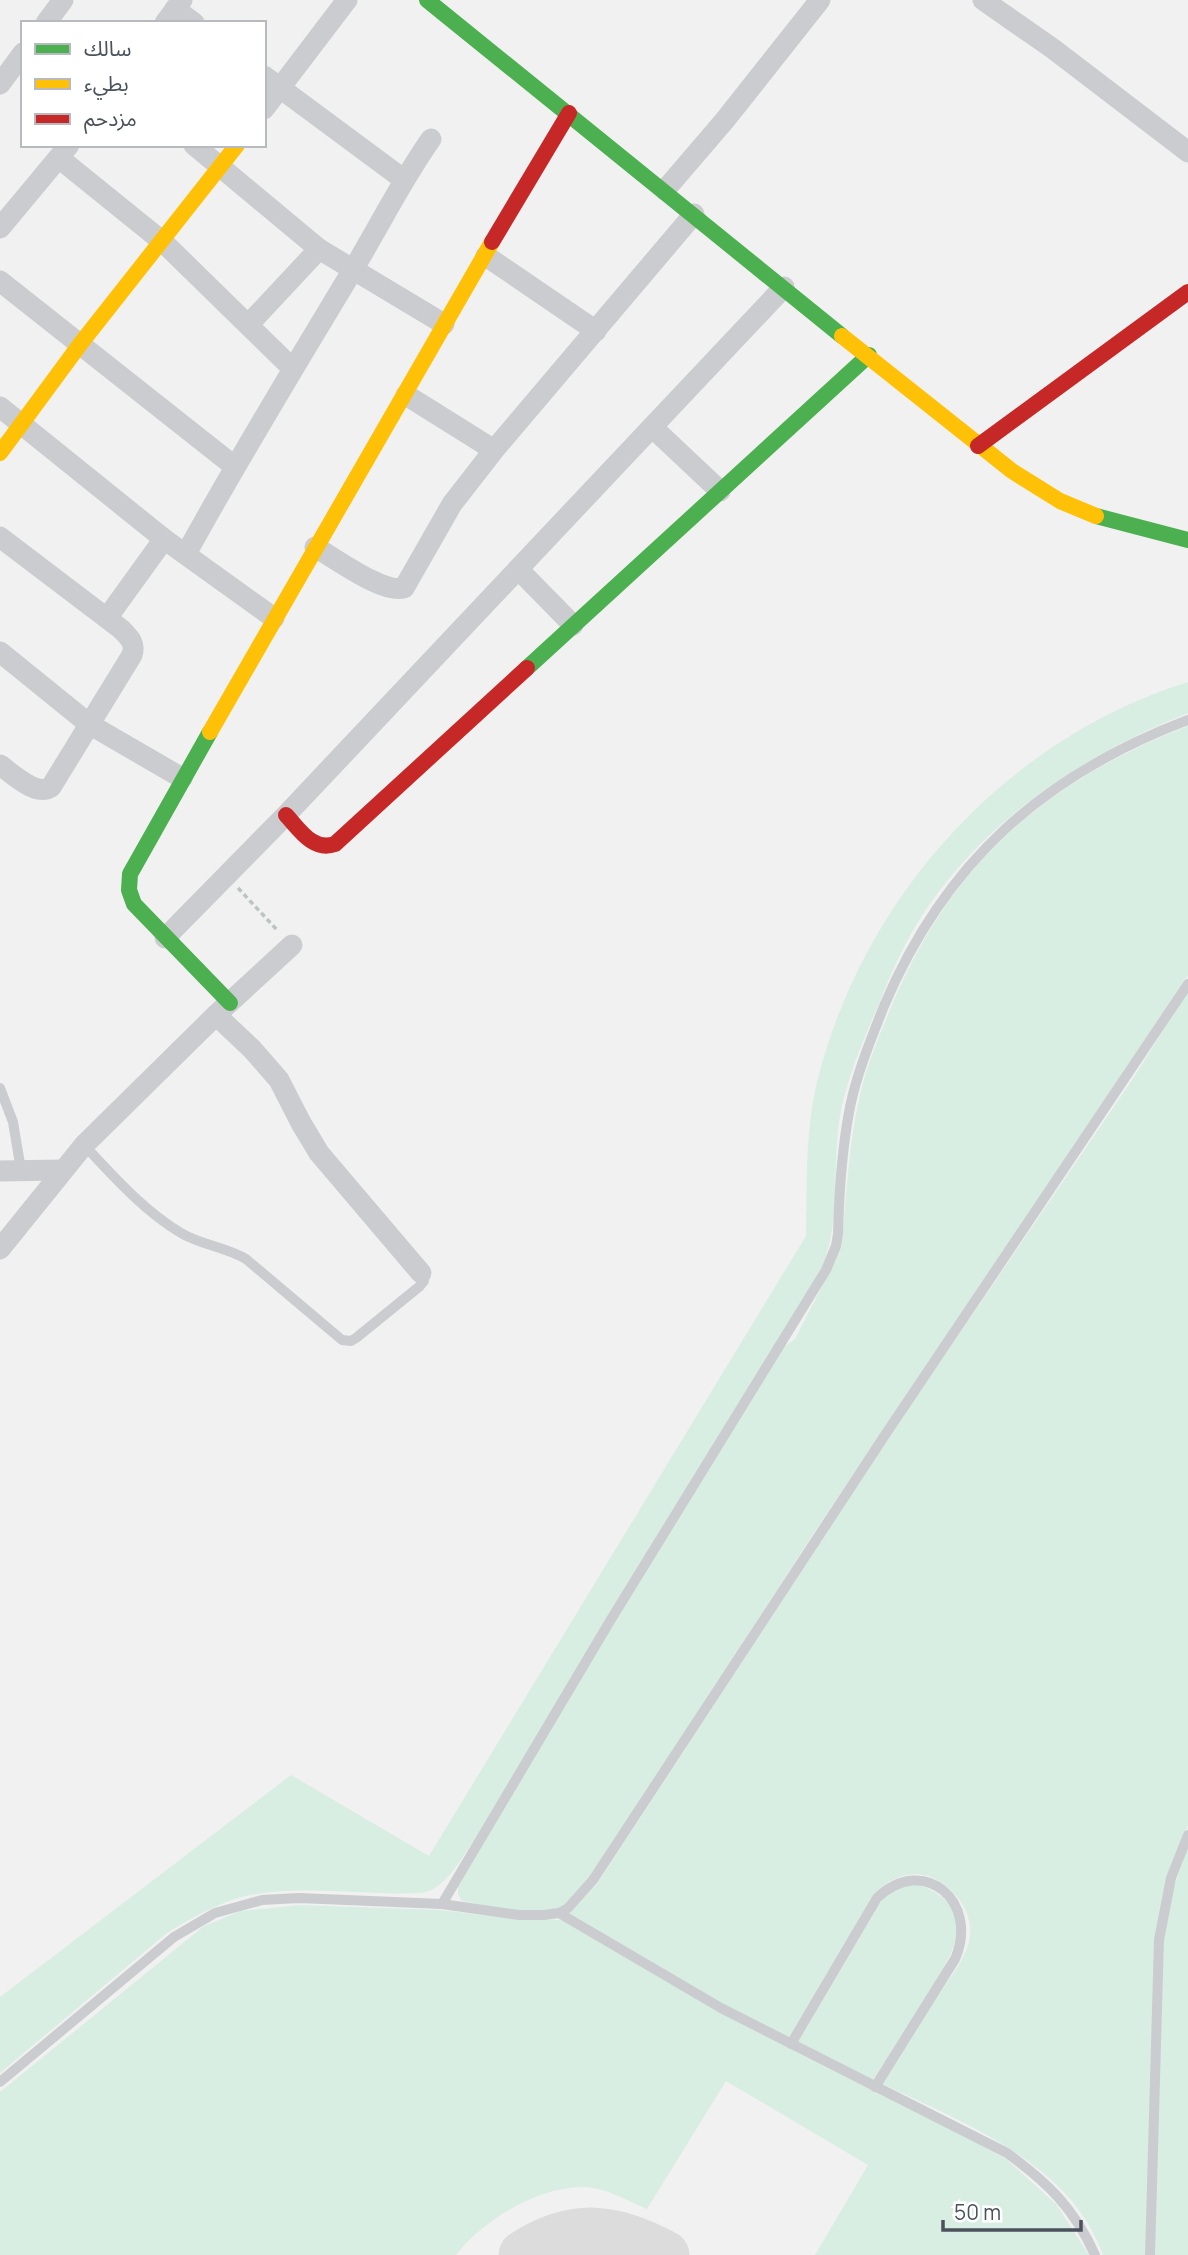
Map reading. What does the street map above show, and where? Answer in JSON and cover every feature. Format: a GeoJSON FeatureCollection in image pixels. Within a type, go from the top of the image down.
{"type":"FeatureCollection","features":[{"type":"Feature","properties":{"kind":"street"},"geometry":{"type":"LineString","coordinates":[[49,21],[63,0]]}},
{"type":"Feature","properties":{"kind":"street"},"geometry":{"type":"LineString","coordinates":[[266,102],[272,82],[347,0]]}},
{"type":"Feature","properties":{"kind":"street"},"geometry":{"type":"LineString","coordinates":[[427,0],[869,355],[978,446],[1024,480],[1071,506],[1122,524],[1188,540]]}},
{"type":"Feature","properties":{"kind":"street"},"geometry":{"type":"LineString","coordinates":[[665,190],[725,120],[820,0]]}},
{"type":"Feature","properties":{"kind":"street"},"geometry":{"type":"LineString","coordinates":[[983,0],[1052,48],[1188,152]]}},
{"type":"Feature","properties":{"kind":"street"},"geometry":{"type":"LineString","coordinates":[[174,11],[191,21]]}},
{"type":"Feature","properties":{"kind":"street"},"geometry":{"type":"LineString","coordinates":[[0,84],[21,57]]}},
{"type":"Feature","properties":{"kind":"street"},"geometry":{"type":"LineString","coordinates":[[272,82],[403,179]]}},
{"type":"Feature","properties":{"kind":"street"},"geometry":{"type":"LineString","coordinates":[[421,1273],[319,1153],[300,1123],[279,1080],[165,938],[134,904],[128,882],[132,867],[274,618],[569,113]]}},
{"type":"Feature","properties":{"kind":"street"},"geometry":{"type":"LineString","coordinates":[[186,554],[234,466],[352,271],[403,179],[431,139]]}},
{"type":"Feature","properties":{"kind":"street"},"geometry":{"type":"LineString","coordinates":[[196,147],[319,249],[444,324]]}},
{"type":"Feature","properties":{"kind":"street"},"geometry":{"type":"LineString","coordinates":[[0,453],[81,344],[236,147]]}},
{"type":"Feature","properties":{"kind":"street"},"geometry":{"type":"LineString","coordinates":[[0,228],[64,152],[163,242],[292,368]]}},
{"type":"Feature","properties":{"kind":"street"},"geometry":{"type":"LineString","coordinates":[[315,547],[378,583],[395,590],[404,588],[415,573],[441,521],[494,450],[694,214]]}},
{"type":"Feature","properties":{"kind":"street"},"geometry":{"type":"LineString","coordinates":[[249,324],[319,249]]}},
{"type":"Feature","properties":{"kind":"street"},"geometry":{"type":"LineString","coordinates":[[485,256],[596,331]]}},
{"type":"Feature","properties":{"kind":"street"},"geometry":{"type":"LineString","coordinates":[[0,281],[234,466]]}},
{"type":"Feature","properties":{"kind":"street"},"geometry":{"type":"LineString","coordinates":[[165,938],[286,815],[784,287]]}},
{"type":"Feature","properties":{"kind":"street"},"geometry":{"type":"LineString","coordinates":[[978,446],[1188,292]]}},
{"type":"Feature","properties":{"kind":"street"},"geometry":{"type":"LineString","coordinates":[[286,815],[317,846],[332,846],[869,355]]}},
{"type":"Feature","properties":{"kind":"street"},"geometry":{"type":"LineString","coordinates":[[406,395],[494,450]]}},
{"type":"Feature","properties":{"kind":"street"},"geometry":{"type":"LineString","coordinates":[[0,407],[164,539],[274,618]]}},
{"type":"Feature","properties":{"kind":"street"},"geometry":{"type":"LineString","coordinates":[[652,427],[720,491]]}},
{"type":"Feature","properties":{"kind":"street"},"geometry":{"type":"LineString","coordinates":[[0,537],[107,618],[130,638],[133,651],[48,789],[37,790],[0,765]]}},
{"type":"Feature","properties":{"kind":"street"},"geometry":{"type":"LineString","coordinates":[[107,618],[164,539]]}},
{"type":"Feature","properties":{"kind":"street"},"geometry":{"type":"LineString","coordinates":[[518,569],[573,625]]}},
{"type":"Feature","properties":{"kind":"street"},"geometry":{"type":"LineString","coordinates":[[0,652],[89,724],[183,778]]}},
{"type":"Feature","properties":{"kind":"street"},"geometry":{"type":"LineString","coordinates":[[0,1248],[84,1145],[292,945]]}},
{"type":"Feature","properties":{"kind":"street"},"geometry":{"type":"LineString","coordinates":[[0,1171],[63,1170]]}},
{"type":"Feature","properties":{"kind":"lane"},"geometry":{"type":"LineString","coordinates":[[442,1904],[610,1621],[826,1270],[838,1234],[846,1129],[854,1090],[890,993],[934,910],[971,862],[1034,803],[1103,759],[1146,736],[1188,720]]}},
{"type":"Feature","properties":{"kind":"lane"},"geometry":{"type":"LineString","coordinates":[[0,2082],[174,1937],[215,1913],[240,1904],[281,1898],[442,1904],[536,1916],[559,1913],[577,1900],[593,1880],[855,1480],[1188,984]]}},
{"type":"Feature","properties":{"kind":"lane"},"geometry":{"type":"LineString","coordinates":[[0,1088],[13,1122],[22,1170]]}},
{"type":"Feature","properties":{"kind":"lane"},"geometry":{"type":"LineString","coordinates":[[84,1145],[133,1195],[181,1233],[237,1253],[342,1340],[351,1341],[356,1338],[420,1286],[424,1281],[421,1273]]}},
{"type":"Feature","properties":{"kind":"lane"},"geometry":{"type":"LineString","coordinates":[[1150,2255],[1159,1940],[1171,1878],[1188,1835]]}},
{"type":"Feature","properties":{"kind":"lane"},"geometry":{"type":"LineString","coordinates":[[791,2044],[877,1898],[888,1887],[905,1881],[928,1883],[951,1898],[960,1913],[963,1928],[961,1945],[955,1959],[875,2087]]}},
{"type":"Feature","properties":{"kind":"lane"},"geometry":{"type":"LineString","coordinates":[[559,1913],[721,2008],[1007,2153],[1049,2185],[1068,2206],[1095,2255]]}},
{"type":"Feature","properties":{"kind":"path"},"geometry":{"type":"LineString","coordinates":[[236,886],[292,945]]}},
{"type":"Feature","properties":{"kind":"green space"},"geometry":{"type":"Polygon","coordinates":[[[1188,682],[1188,713],[1106,751],[1031,800],[996,829],[964,861],[911,934],[893,969],[845,1093],[837,1146],[832,1228],[822,1268],[473,1842],[451,1873],[438,1886],[421,1893],[298,1890],[251,1895],[213,1908],[167,1933],[0,2073],[0,1997],[291,1775],[429,1856],[806,1236],[809,1137],[818,1078],[840,1011],[870,947],[908,887],[952,833],[1003,784],[1060,742],[1122,708],[1188,682]]]}},
{"type":"Feature","properties":{"kind":"green space"},"geometry":{"type":"Polygon","coordinates":[[[1188,726],[1188,975],[806,1545],[590,1878],[562,1906],[541,1912],[462,1901],[458,1886],[614,1622],[782,1348],[795,1339],[837,1257],[842,1237],[853,1130],[866,1072],[892,1005],[916,954],[943,909],[974,869],[1009,833],[1047,801],[1090,773],[1137,748],[1188,726]]]}},
{"type":"Feature","properties":{"kind":"green space"},"geometry":{"type":"Polygon","coordinates":[[[1188,991],[1188,1825],[1168,1875],[1145,2255],[1103,2255],[1087,2223],[1066,2195],[1040,2170],[979,2130],[881,2083],[957,1968],[968,1944],[970,1927],[965,1909],[947,1886],[931,1877],[914,1874],[892,1880],[873,1895],[789,2038],[723,2004],[569,1913],[597,1884],[889,1437],[1134,1077],[1188,991]]]}},
{"type":"Feature","properties":{"kind":"green space"},"geometry":{"type":"Polygon","coordinates":[[[1188,1846],[1188,2255],[1154,2255],[1164,1940],[1171,1896],[1188,1846]]]}},
{"type":"Feature","properties":{"kind":"green space"},"geometry":{"type":"Polygon","coordinates":[[[917,1885],[939,1895],[950,1906],[957,1920],[956,1941],[923,2004],[873,2080],[798,2042],[882,1900],[898,1889],[917,1885]]]}},
{"type":"Feature","properties":{"kind":"green space"},"geometry":{"type":"Polygon","coordinates":[[[300,1905],[440,1910],[518,1919],[564,1920],[802,2055],[1006,2159],[1056,2204],[1089,2255],[815,2255],[868,2165],[726,2081],[647,2209],[594,2188],[568,2188],[550,2192],[532,2198],[497,2218],[481,2229],[456,2255],[0,2255],[0,2092],[204,1926],[241,1911],[300,1905]]]}},
{"type":"Feature","properties":{"kind":"taxiway"},"geometry":{"type":"LineString","coordinates":[[523,2255],[559,2237],[594,2232],[628,2239],[665,2255]]}},
{"type":"Feature","properties":{"kind":"traffic: fast"},"geometry":{"type":"LineString","coordinates":[[427,0],[842,336]]}},
{"type":"Feature","properties":{"kind":"traffic: fast"},"geometry":{"type":"LineString","coordinates":[[527,668],[869,355]]}},
{"type":"Feature","properties":{"kind":"traffic: fast"},"geometry":{"type":"LineString","coordinates":[[1096,516],[1188,540]]}},
{"type":"Feature","properties":{"kind":"traffic: fast"},"geometry":{"type":"LineString","coordinates":[[210,732],[130,874],[129,890],[134,904],[230,1003]]}},
{"type":"Feature","properties":{"kind":"traffic: slow"},"geometry":{"type":"LineString","coordinates":[[0,453],[81,343],[235,147]]}},
{"type":"Feature","properties":{"kind":"traffic: slow"},"geometry":{"type":"LineString","coordinates":[[210,732],[492,242]]}},
{"type":"Feature","properties":{"kind":"traffic: slow"},"geometry":{"type":"LineString","coordinates":[[842,336],[1012,471],[1060,501],[1096,516]]}},
{"type":"Feature","properties":{"kind":"traffic: jam"},"geometry":{"type":"LineString","coordinates":[[492,242],[569,113]]}},
{"type":"Feature","properties":{"kind":"traffic: jam"},"geometry":{"type":"LineString","coordinates":[[978,446],[1188,292]]}},
{"type":"Feature","properties":{"kind":"traffic: jam"},"geometry":{"type":"LineString","coordinates":[[286,815],[313,842],[327,846],[335,844],[527,668]]}}]}
